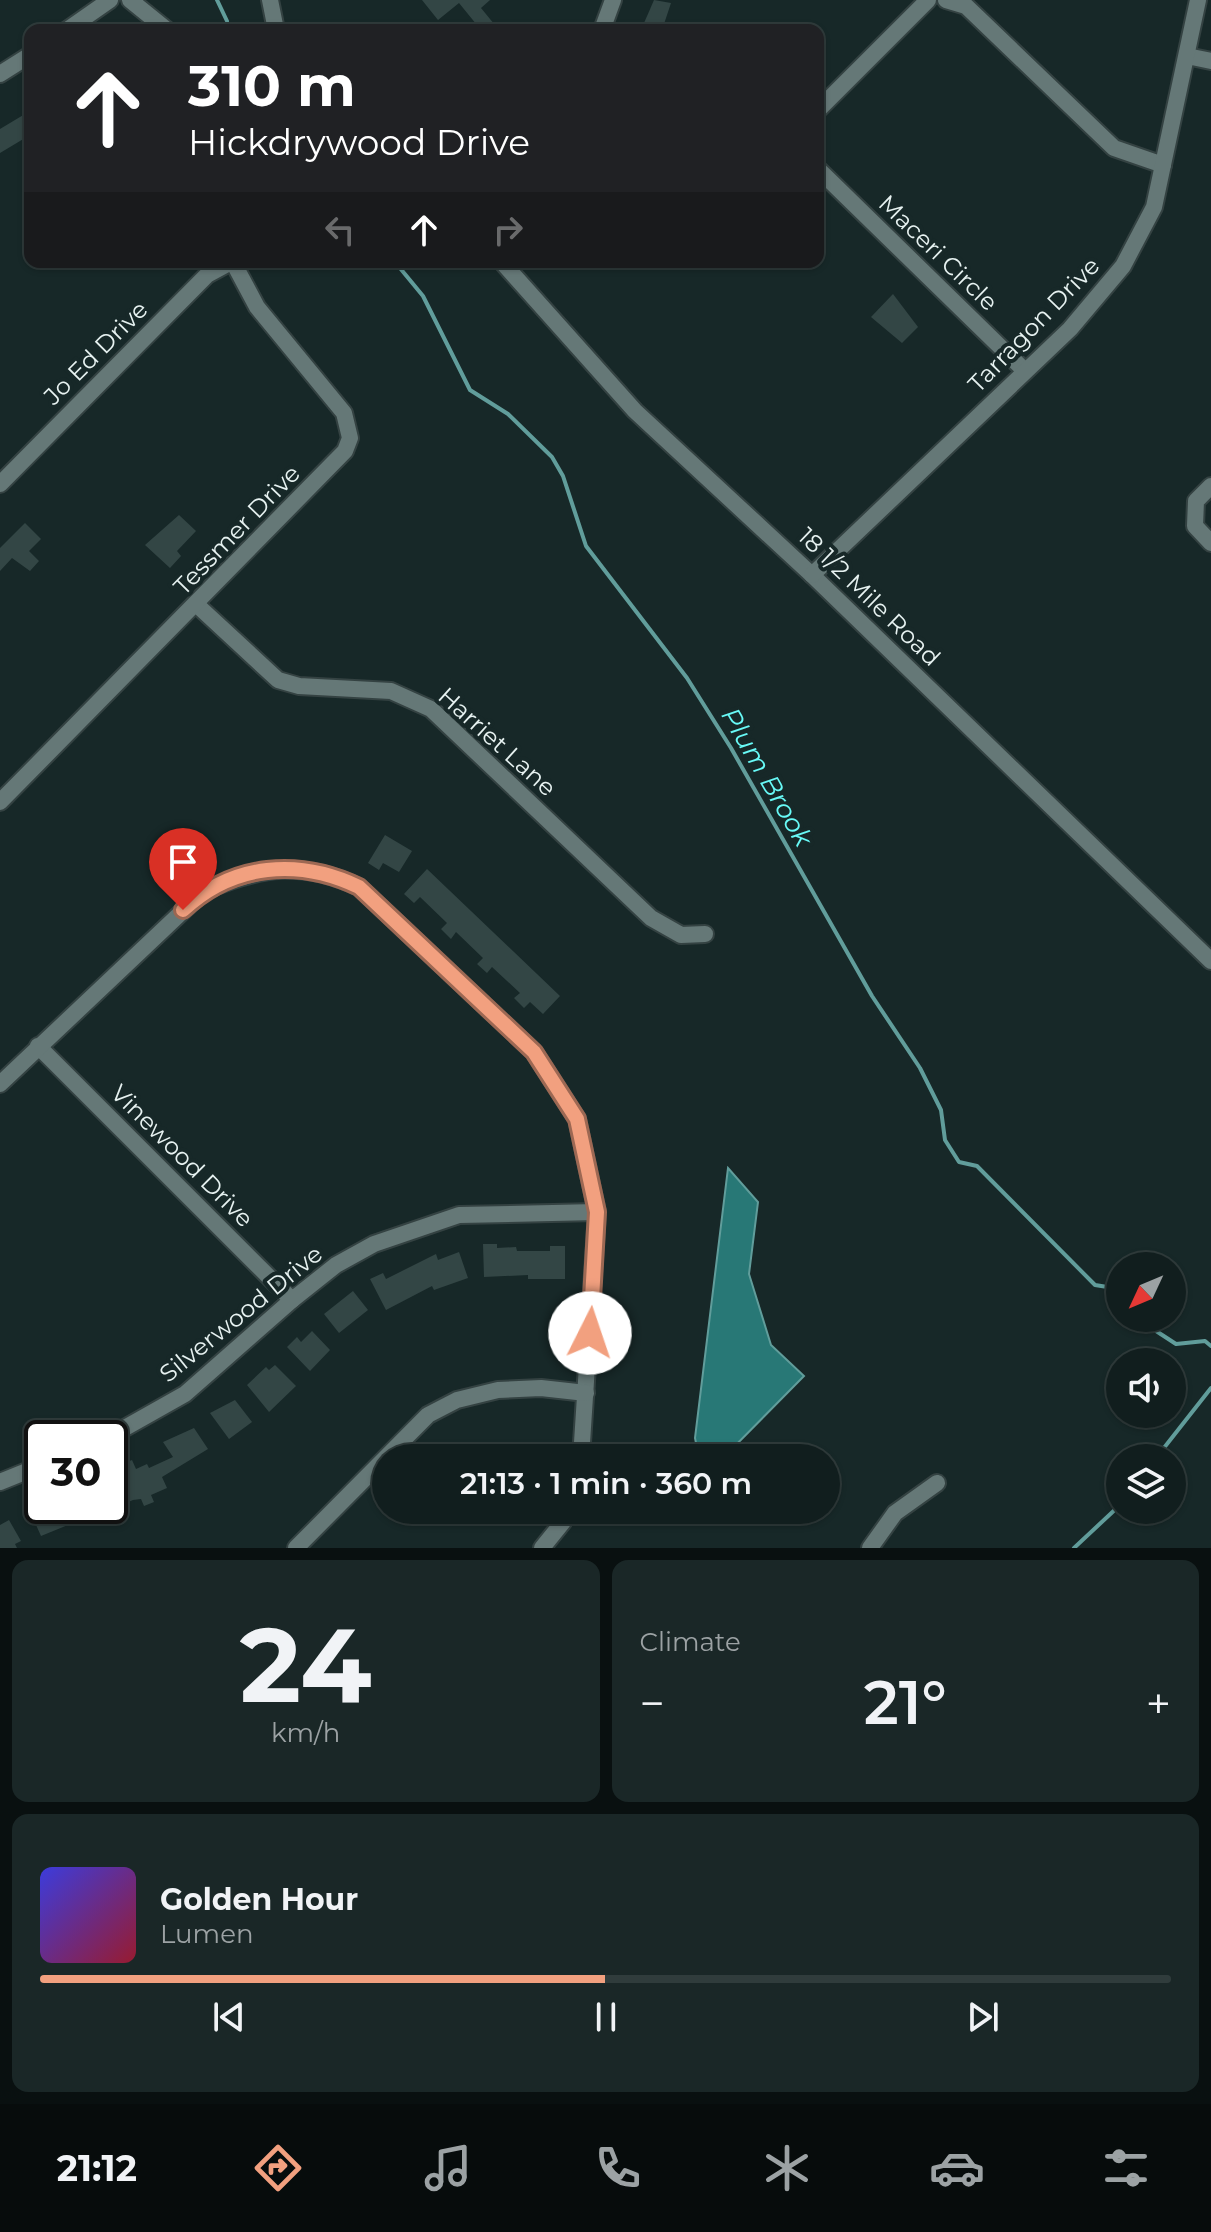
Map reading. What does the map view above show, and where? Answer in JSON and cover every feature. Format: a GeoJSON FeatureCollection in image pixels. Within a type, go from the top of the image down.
{"type":"FeatureCollection","features":[{"type":"Feature","properties":{"kind":"street"},"geometry":{"type":"LineString","coordinates":[[76,24],[110,0]]}},
{"type":"Feature","properties":{"kind":"street"},"geometry":{"type":"LineString","coordinates":[[130,0],[160,24]]}},
{"type":"Feature","properties":{"kind":"street"},"geometry":{"type":"LineString","coordinates":[[270,0],[275,24]]}},
{"type":"Feature","properties":{"kind":"street"},"geometry":{"type":"LineString","coordinates":[[604,24],[613,0]]}},
{"type":"Feature","properties":{"kind":"street"},"geometry":{"type":"LineString","coordinates":[[824,104],[928,0]]}},
{"type":"Feature","properties":{"kind":"street"},"geometry":{"type":"LineString","coordinates":[[946,0],[966,6],[1114,148],[1163,165]]}},
{"type":"Feature","properties":{"kind":"street","name":"Tarragon Drive"},"geometry":{"type":"LineString","coordinates":[[812,575],[1087,310],[1123,266],[1154,207],[1198,0]]}},
{"type":"Feature","properties":{"kind":"street"},"geometry":{"type":"LineString","coordinates":[[1187,56],[1211,61]]}},
{"type":"Feature","properties":{"kind":"street"},"geometry":{"type":"LineString","coordinates":[[0,74],[24,59]]}},
{"type":"Feature","properties":{"kind":"street","name":"Maceri Circle"},"geometry":{"type":"LineString","coordinates":[[824,175],[1025,371]]}},
{"type":"Feature","properties":{"kind":"street","name":"Jo Ed Drive"},"geometry":{"type":"LineString","coordinates":[[0,484],[207,275],[220,268]]}},
{"type":"Feature","properties":{"kind":"street","name":"Tessmer Drive"},"geometry":{"type":"LineString","coordinates":[[0,802],[336,462],[350,438],[344,413],[257,307],[235,268]]}},
{"type":"Feature","properties":{"kind":"street","name":"18 1/2 Mile Road"},"geometry":{"type":"LineString","coordinates":[[507,268],[635,411],[812,575],[1211,961]]}},
{"type":"Feature","properties":{"kind":"street"},"geometry":{"type":"LineString","coordinates":[[1211,486],[1196,501],[1195,526],[1211,543]]}},
{"type":"Feature","properties":{"kind":"street","name":"Harriet Lane"},"geometry":{"type":"LineString","coordinates":[[197,605],[278,680],[299,686],[391,691],[431,709],[651,918],[681,935],[705,934]]}},
{"type":"Feature","properties":{"kind":"street"},"geometry":{"type":"LineString","coordinates":[[0,1084],[204,891],[264,871],[293,867],[336,876],[359,887],[534,1052],[577,1119],[597,1212],[582,1444]]}},
{"type":"Feature","properties":{"kind":"street","name":"Vinewood Drive"},"geometry":{"type":"LineString","coordinates":[[38,1046],[292,1300]]}},
{"type":"Feature","properties":{"kind":"street","name":"Silverwood Drive"},"geometry":{"type":"LineString","coordinates":[[128,1426],[185,1394],[336,1265],[374,1244],[459,1215],[597,1212]]}},
{"type":"Feature","properties":{"kind":"street"},"geometry":{"type":"LineString","coordinates":[[296,1548],[428,1415],[457,1400],[498,1390],[541,1388],[586,1393]]}},
{"type":"Feature","properties":{"kind":"street"},"geometry":{"type":"LineString","coordinates":[[0,1482],[24,1472]]}},
{"type":"Feature","properties":{"kind":"street"},"geometry":{"type":"LineString","coordinates":[[870,1548],[895,1513],[937,1483]]}},
{"type":"Feature","properties":{"kind":"street"},"geometry":{"type":"LineString","coordinates":[[542,1548],[561,1524]]}},
{"type":"Feature","properties":{"kind":"water"},"geometry":{"type":"Polygon","coordinates":[[[728,1168],[758,1202],[749,1274],[771,1345],[804,1376],[737,1444],[696,1444],[728,1168]]]}},
{"type":"Feature","properties":{"kind":"building"},"geometry":{"type":"Polygon","coordinates":[[[422,0],[490,0],[481,8],[494,24],[476,24],[459,3],[438,20],[422,0]]]}},
{"type":"Feature","properties":{"kind":"building"},"geometry":{"type":"Polygon","coordinates":[[[654,0],[671,3],[664,24],[644,24],[654,0]]]}},
{"type":"Feature","properties":{"kind":"building"},"geometry":{"type":"Polygon","coordinates":[[[24,115],[24,139],[0,153],[0,129],[24,115]]]}},
{"type":"Feature","properties":{"kind":"building"},"geometry":{"type":"Polygon","coordinates":[[[893,294],[918,327],[902,343],[871,317],[893,294]]]}},
{"type":"Feature","properties":{"kind":"building"},"geometry":{"type":"Polygon","coordinates":[[[179,515],[196,531],[177,551],[181,556],[170,568],[145,545],[179,515]]]}},
{"type":"Feature","properties":{"kind":"building"},"geometry":{"type":"Polygon","coordinates":[[[25,523],[41,539],[29,551],[39,561],[30,571],[12,558],[0,571],[0,548],[25,523]]]}},
{"type":"Feature","properties":{"kind":"building"},"geometry":{"type":"Polygon","coordinates":[[[385,835],[412,851],[399,872],[383,863],[379,870],[368,863],[385,835]]]}},
{"type":"Feature","properties":{"kind":"building"},"geometry":{"type":"Polygon","coordinates":[[[427,869],[560,996],[543,1014],[530,1002],[524,1008],[514,998],[520,993],[492,967],[487,973],[477,964],[483,958],[456,932],[451,939],[441,929],[447,923],[420,897],[414,903],[404,894],[427,869]]]}},
{"type":"Feature","properties":{"kind":"building"},"geometry":{"type":"Polygon","coordinates":[[[483,1244],[497,1244],[497,1248],[516,1247],[517,1251],[550,1251],[550,1246],[565,1246],[565,1279],[528,1279],[528,1275],[484,1277],[483,1244]]]}},
{"type":"Feature","properties":{"kind":"building"},"geometry":{"type":"Polygon","coordinates":[[[459,1252],[468,1278],[434,1290],[432,1286],[386,1310],[370,1279],[383,1273],[386,1279],[436,1254],[438,1260],[459,1252]]]}},
{"type":"Feature","properties":{"kind":"building"},"geometry":{"type":"Polygon","coordinates":[[[353,1291],[368,1310],[339,1333],[324,1314],[353,1291]]]}},
{"type":"Feature","properties":{"kind":"building"},"geometry":{"type":"Polygon","coordinates":[[[312,1331],[330,1350],[310,1371],[287,1347],[297,1337],[301,1342],[312,1331]]]}},
{"type":"Feature","properties":{"kind":"building"},"geometry":{"type":"Polygon","coordinates":[[[275,1365],[296,1386],[269,1412],[247,1385],[266,1367],[269,1370],[275,1365]]]}},
{"type":"Feature","properties":{"kind":"building"},"geometry":{"type":"Polygon","coordinates":[[[235,1400],[252,1422],[229,1439],[210,1413],[235,1400]]]}},
{"type":"Feature","properties":{"kind":"building"},"geometry":{"type":"Polygon","coordinates":[[[194,1428],[208,1449],[162,1477],[167,1488],[151,1495],[154,1502],[144,1506],[141,1499],[128,1502],[128,1462],[132,1460],[136,1469],[147,1464],[149,1468],[173,1457],[163,1442],[194,1428]]]}},
{"type":"Feature","properties":{"kind":"building"},"geometry":{"type":"Polygon","coordinates":[[[9,1520],[21,1541],[15,1544],[17,1548],[0,1548],[0,1525],[9,1520]]]}},
{"type":"Feature","properties":{"kind":"building"},"geometry":{"type":"Polygon","coordinates":[[[36,1524],[68,1524],[68,1525],[41,1536],[36,1524]]]}},
{"type":"Feature","properties":{"kind":"waterway","name":"Plum Brook"},"geometry":{"type":"LineString","coordinates":[[217,0],[227,21]]}},
{"type":"Feature","properties":{"kind":"waterway","name":"Plum Brook"},"geometry":{"type":"LineString","coordinates":[[400,268],[423,296],[470,390],[508,414],[552,457],[563,476],[586,546],[687,678],[731,748],[872,996],[920,1068],[941,1110],[945,1140],[959,1162],[977,1166],[1095,1285],[1106,1287]]}},
{"type":"Feature","properties":{"kind":"waterway","name":"Plum Brook"},"geometry":{"type":"LineString","coordinates":[[1158,1332],[1176,1344],[1205,1341],[1211,1346]]}},
{"type":"Feature","properties":{"kind":"waterway"},"geometry":{"type":"LineString","coordinates":[[1167,1444],[1211,1388]]}},
{"type":"Feature","properties":{"kind":"waterway"},"geometry":{"type":"LineString","coordinates":[[1074,1548],[1106,1518]]}},
{"type":"Feature","properties":{"kind":"route"},"geometry":{"type":"LineString","coordinates":[[183,910],[204,891],[231,879],[264,871],[293,867],[336,876],[359,887],[534,1052],[577,1119],[597,1212],[590,1333]]}}]}
